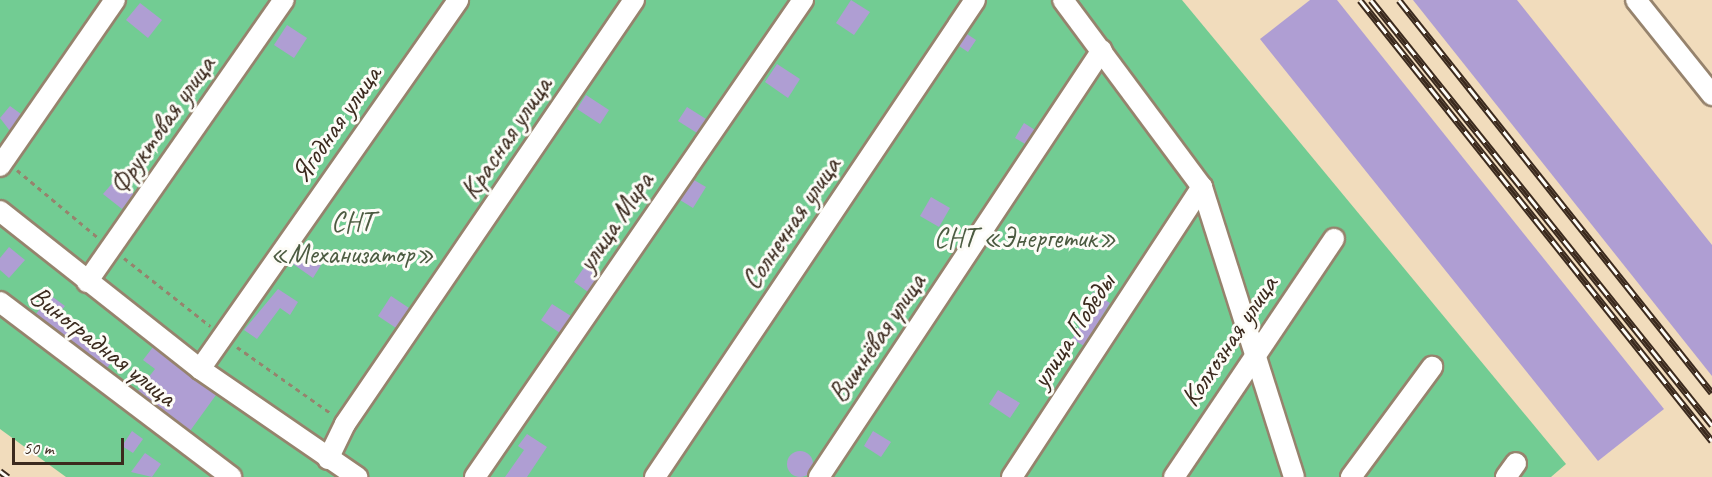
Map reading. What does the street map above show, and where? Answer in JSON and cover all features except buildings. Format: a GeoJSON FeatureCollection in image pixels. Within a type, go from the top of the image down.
{"type":"FeatureCollection","features":[{"type":"Feature","properties":{"kind":"street"},"geometry":{"type":"LineString","coordinates":[[2,163],[115,0]]}},
{"type":"Feature","properties":{"kind":"street","name":"Фруктовая улица"},"geometry":{"type":"LineString","coordinates":[[87,282],[284,0]]}},
{"type":"Feature","properties":{"kind":"street","name":"Ягодная улица"},"geometry":{"type":"LineString","coordinates":[[200,369],[458,0]]}},
{"type":"Feature","properties":{"kind":"street","name":"Красная улица"},"geometry":{"type":"LineString","coordinates":[[328,459],[345,424],[634,0]]}},
{"type":"Feature","properties":{"kind":"street","name":"улица Мира"},"geometry":{"type":"LineString","coordinates":[[475,477],[803,0]]}},
{"type":"Feature","properties":{"kind":"street","name":"Солнечная улица"},"geometry":{"type":"LineString","coordinates":[[656,477],[975,0]]}},
{"type":"Feature","properties":{"kind":"street"},"geometry":{"type":"LineString","coordinates":[[1063,0],[1202,187],[1294,477]]}},
{"type":"Feature","properties":{"kind":"street"},"geometry":{"type":"LineString","coordinates":[[1636,0],[1712,95]]}},
{"type":"Feature","properties":{"kind":"street","name":"Вишнёвая улица"},"geometry":{"type":"LineString","coordinates":[[819,477],[1102,50]]}},
{"type":"Feature","properties":{"kind":"street","name":"улица Победы"},"geometry":{"type":"LineString","coordinates":[[1012,477],[1202,187]]}},
{"type":"Feature","properties":{"kind":"street"},"geometry":{"type":"LineString","coordinates":[[0,211],[200,369],[357,477]]}},
{"type":"Feature","properties":{"kind":"street","name":"Колхозная улица"},"geometry":{"type":"LineString","coordinates":[[1174,477],[1254,352],[1334,239]]}},
{"type":"Feature","properties":{"kind":"street","name":"Виноградная улица"},"geometry":{"type":"LineString","coordinates":[[0,302],[231,477]]}},
{"type":"Feature","properties":{"kind":"street"},"geometry":{"type":"LineString","coordinates":[[1351,477],[1432,367]]}},
{"type":"Feature","properties":{"kind":"path"},"geometry":{"type":"LineString","coordinates":[[2,163],[223,336],[345,424]]}},
{"type":"Feature","properties":{"kind":"green space","name":"СНТ «Механизатор»"},"geometry":{"type":"Polygon","coordinates":[[[0,0],[806,0],[479,477],[66,477],[0,429],[0,0]]]}},
{"type":"Feature","properties":{"kind":"green space","name":"СНТ «Энергетик»"},"geometry":{"type":"Polygon","coordinates":[[[810,0],[1182,0],[1566,464],[1551,477],[484,477],[810,0]]]}},
{"type":"Feature","properties":{"kind":"railway"},"geometry":{"type":"LineString","coordinates":[[1360,0],[1712,441]]}},
{"type":"Feature","properties":{"kind":"railway"},"geometry":{"type":"LineString","coordinates":[[1371,0],[1712,425]]}},
{"type":"Feature","properties":{"kind":"railway"},"geometry":{"type":"LineString","coordinates":[[1399,0],[1712,393]]}},
{"type":"Feature","properties":{"kind":"railway"},"geometry":{"type":"LineString","coordinates":[[0,471],[8,477]]}}]}
